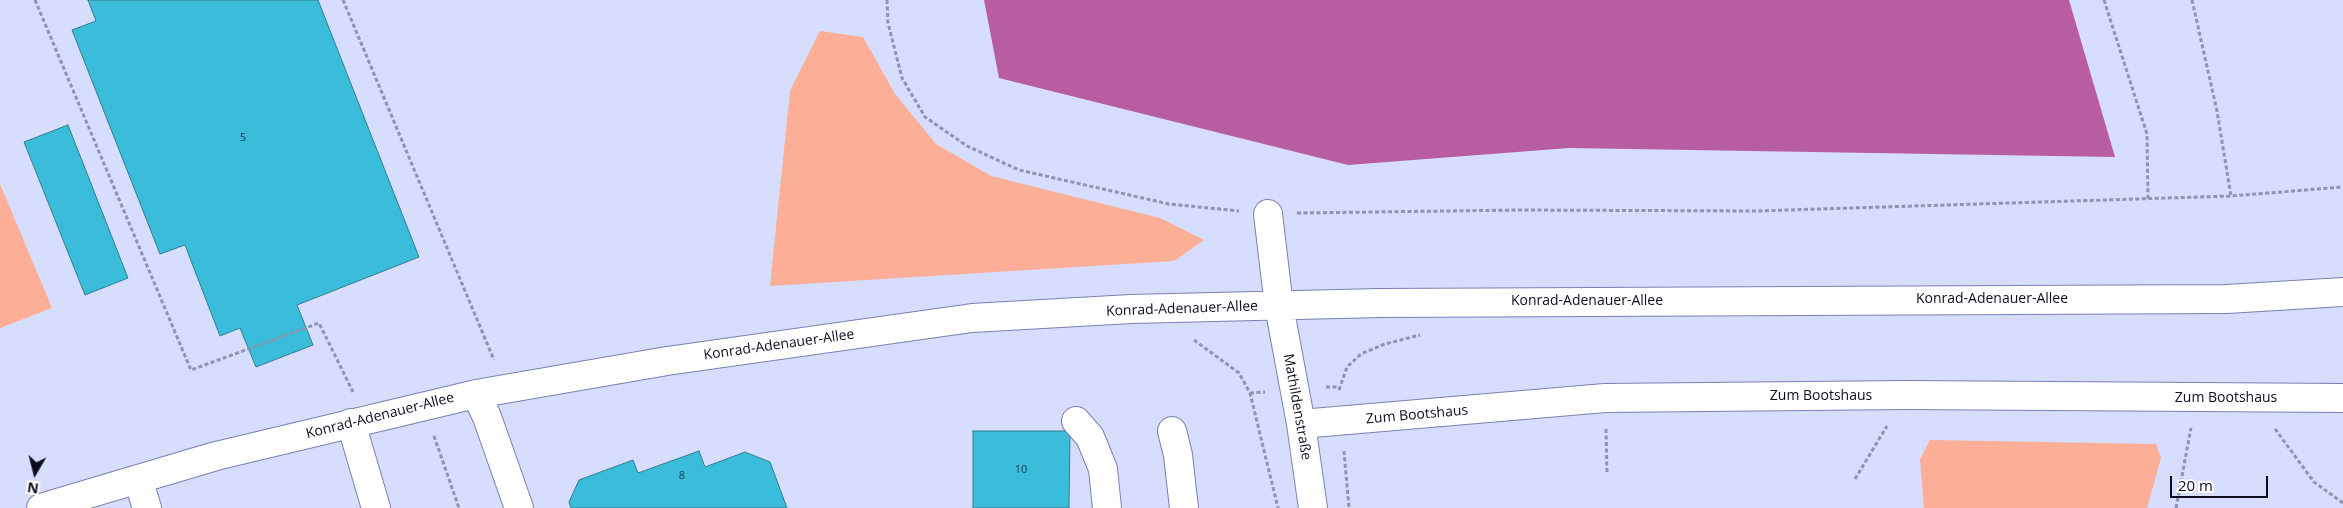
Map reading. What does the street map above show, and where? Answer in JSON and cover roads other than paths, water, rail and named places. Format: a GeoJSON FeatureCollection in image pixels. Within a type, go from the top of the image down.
{"type":"FeatureCollection","features":[{"type":"Feature","properties":{"kind":"street","name":"Mathildenstraße"},"geometry":{"type":"LineString","coordinates":[[1268,214],[1279,306],[1301,424],[1313,508]]}},
{"type":"Feature","properties":{"kind":"street","name":"Konrad-Adenauer-Allee"},"geometry":{"type":"LineString","coordinates":[[41,508],[82,502],[138,479],[216,456],[423,405],[476,394],[667,361],[972,318],[1130,310],[1279,306],[1548,301],[2227,299],[2343,292]]}},
{"type":"Feature","properties":{"kind":"street"},"geometry":{"type":"LineString","coordinates":[[476,394],[487,417],[519,508]]}},
{"type":"Feature","properties":{"kind":"street","name":"Zum Bootshaus"},"geometry":{"type":"LineString","coordinates":[[1301,424],[1605,398],[1906,395],[2343,398]]}},
{"type":"Feature","properties":{"kind":"street"},"geometry":{"type":"LineString","coordinates":[[1076,421],[1090,437],[1103,469],[1107,508]]}},
{"type":"Feature","properties":{"kind":"street"},"geometry":{"type":"LineString","coordinates":[[358,422],[376,508]]}},
{"type":"Feature","properties":{"kind":"street"},"geometry":{"type":"LineString","coordinates":[[1172,431],[1178,455],[1184,508]]}},
{"type":"Feature","properties":{"kind":"street"},"geometry":{"type":"LineString","coordinates":[[138,479],[147,508]]}}]}
